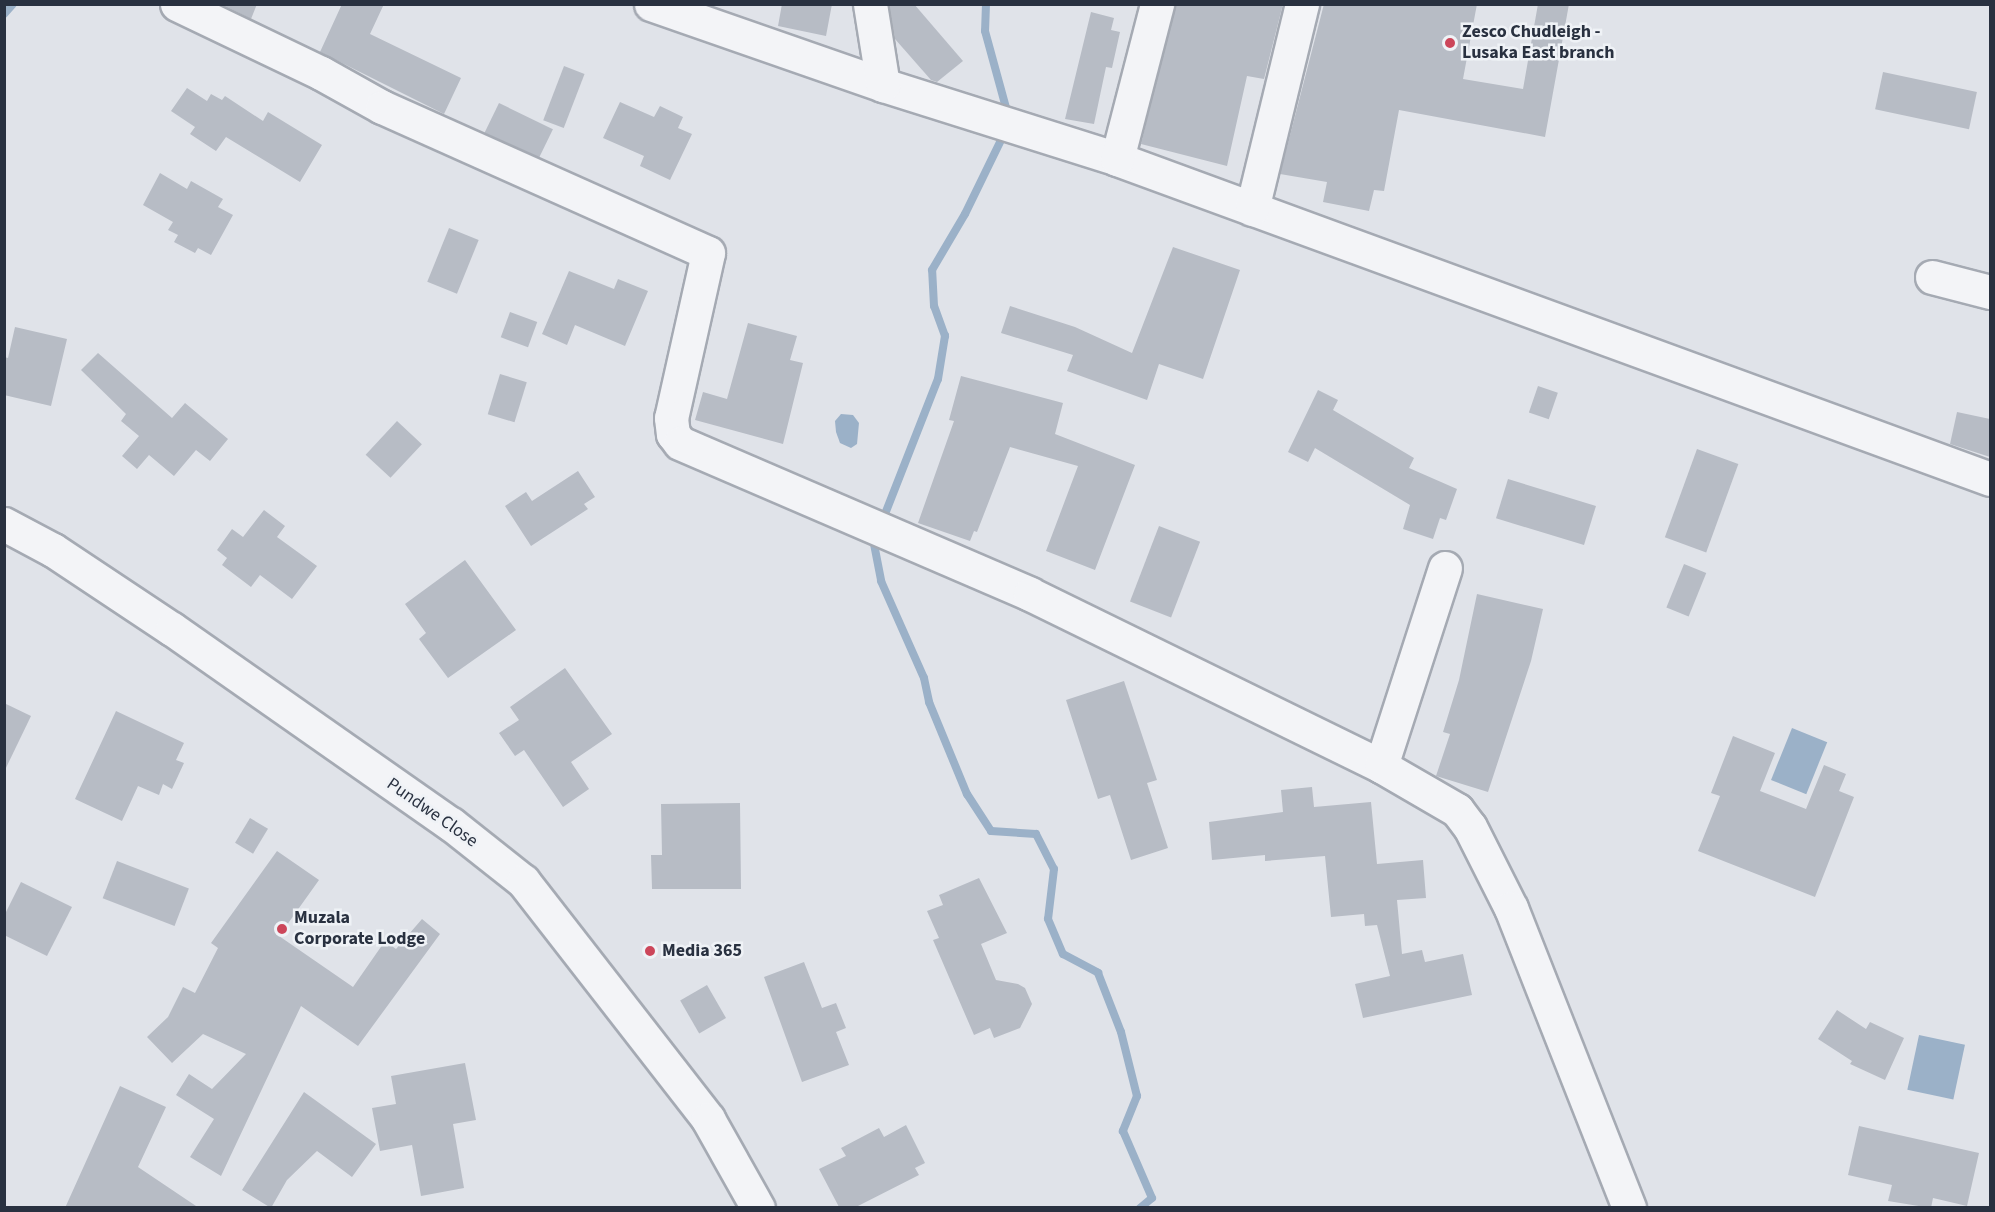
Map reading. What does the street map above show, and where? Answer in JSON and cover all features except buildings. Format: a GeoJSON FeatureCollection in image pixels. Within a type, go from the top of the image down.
{"type":"FeatureCollection","features":[{"type":"Feature","properties":{"kind":"street"},"geometry":{"type":"LineString","coordinates":[[177,4],[321,73],[382,107],[708,253],[671,418],[673,434],[680,443],[1030,594],[1381,766],[1437,796],[1457,810],[1470,827],[1511,908],[1629,1208]]}},
{"type":"Feature","properties":{"kind":"street"},"geometry":{"type":"LineString","coordinates":[[870,4],[883,85]]}},
{"type":"Feature","properties":{"kind":"street"},"geometry":{"type":"LineString","coordinates":[[1117,159],[1156,4]]}},
{"type":"Feature","properties":{"kind":"street"},"geometry":{"type":"LineString","coordinates":[[1252,209],[1302,4]]}},
{"type":"Feature","properties":{"kind":"street"},"geometry":{"type":"LineString","coordinates":[[669,8],[883,85],[1117,159],[1990,479]]}},
{"type":"Feature","properties":{"kind":"street"},"geometry":{"type":"LineString","coordinates":[[1932,277],[1990,292]]}},
{"type":"Feature","properties":{"kind":"street","name":"Pundwe Close"},"geometry":{"type":"LineString","coordinates":[[4,524],[53,550],[172,629],[451,824],[523,881],[708,1119],[758,1208]]}},
{"type":"Feature","properties":{"kind":"street"},"geometry":{"type":"LineString","coordinates":[[1381,766],[1445,568]]}},
{"type":"Feature","properties":{"kind":"water"},"geometry":{"type":"Polygon","coordinates":[[[841,414],[853,415],[859,423],[857,444],[851,448],[840,443],[836,432],[835,421],[841,414]]]}},
{"type":"Feature","properties":{"kind":"water"},"geometry":{"type":"Polygon","coordinates":[[[1792,728],[1827,742],[1806,794],[1771,780],[1792,728]]]}},
{"type":"Feature","properties":{"kind":"water"},"geometry":{"type":"Polygon","coordinates":[[[1919,1035],[1965,1045],[1953,1100],[1907,1090],[1919,1035]]]}},
{"type":"Feature","properties":{"kind":"waterway"},"geometry":{"type":"LineString","coordinates":[[4,14],[13,4]]}},
{"type":"Feature","properties":{"kind":"waterway"},"geometry":{"type":"LineString","coordinates":[[986,4],[985,31],[1008,115]]}},
{"type":"Feature","properties":{"kind":"waterway"},"geometry":{"type":"LineString","coordinates":[[885,514],[938,379],[945,336],[934,306],[932,270],[965,214],[1002,138]]}},
{"type":"Feature","properties":{"kind":"waterway"},"geometry":{"type":"LineString","coordinates":[[874,544],[881,581],[924,678],[929,702],[967,794],[991,831],[1036,834],[1054,869],[1048,919],[1063,954],[1098,973],[1121,1032],[1137,1096],[1123,1131],[1152,1198],[1140,1208]]}},
{"type":"Feature","properties":{"kind":"place","name":"Zesco Chudleigh - Lusaka East branch"},"geometry":{"type":"Point","coordinates":[1450,43]}},
{"type":"Feature","properties":{"kind":"place","name":"Muzala Corporate Lodge"},"geometry":{"type":"Point","coordinates":[282,929]}},
{"type":"Feature","properties":{"kind":"place","name":"Media 365"},"geometry":{"type":"Point","coordinates":[650,951]}}]}
